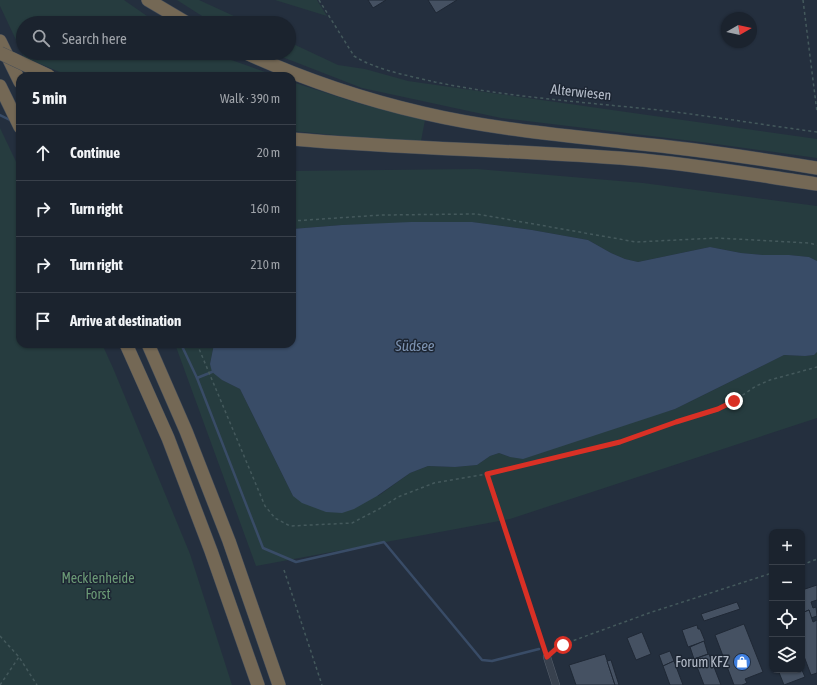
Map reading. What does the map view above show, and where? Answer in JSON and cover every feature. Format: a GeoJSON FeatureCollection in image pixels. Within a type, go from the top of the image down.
{"type":"FeatureCollection","features":[{"type":"Feature","properties":{"kind":"highway"},"geometry":{"type":"LineString","coordinates":[[148,0],[175,16]]}},
{"type":"Feature","properties":{"kind":"highway"},"geometry":{"type":"LineString","coordinates":[[0,41],[16,74]]}},
{"type":"Feature","properties":{"kind":"highway"},"geometry":{"type":"LineString","coordinates":[[0,53],[40,72]]}},
{"type":"Feature","properties":{"kind":"highway"},"geometry":{"type":"LineString","coordinates":[[261,60],[290,72]]}},
{"type":"Feature","properties":{"kind":"highway"},"geometry":{"type":"LineString","coordinates":[[296,74],[349,94],[424,114],[537,133],[739,156],[817,168]]}},
{"type":"Feature","properties":{"kind":"highway"},"geometry":{"type":"LineString","coordinates":[[0,86],[16,119]]}},
{"type":"Feature","properties":{"kind":"highway"},"geometry":{"type":"LineString","coordinates":[[296,139],[351,144],[533,152],[632,159],[817,184]]}},
{"type":"Feature","properties":{"kind":"highway"},"geometry":{"type":"LineString","coordinates":[[128,348],[168,438],[206,537],[258,685]]}},
{"type":"Feature","properties":{"kind":"highway"},"geometry":{"type":"LineString","coordinates":[[150,348],[186,431],[229,541],[279,685]]}},
{"type":"Feature","properties":{"kind":"street"},"geometry":{"type":"LineString","coordinates":[[547,657],[556,685]]}},
{"type":"Feature","properties":{"kind":"path","name":"Alterwiesen"},"geometry":{"type":"LineString","coordinates":[[318,0],[354,56],[363,62],[410,76],[459,86],[564,101],[660,110],[817,132]]}},
{"type":"Feature","properties":{"kind":"path"},"geometry":{"type":"LineString","coordinates":[[803,0],[817,112]]}},
{"type":"Feature","properties":{"kind":"path"},"geometry":{"type":"LineString","coordinates":[[296,221],[382,215],[477,214],[636,242],[717,238],[809,243],[817,246]]}},
{"type":"Feature","properties":{"kind":"path"},"geometry":{"type":"LineString","coordinates":[[199,348],[265,506],[275,518],[290,526],[352,524],[398,497],[434,483],[487,474],[620,442],[718,409],[734,401],[756,386],[770,380],[817,367]]}},
{"type":"Feature","properties":{"kind":"path"},"geometry":{"type":"LineString","coordinates":[[487,474],[547,657],[558,647],[575,640],[649,613],[769,574]]}},
{"type":"Feature","properties":{"kind":"path"},"geometry":{"type":"LineString","coordinates":[[805,564],[817,559]]}},
{"type":"Feature","properties":{"kind":"path"},"geometry":{"type":"LineString","coordinates":[[284,570],[322,685]]}},
{"type":"Feature","properties":{"kind":"path"},"geometry":{"type":"LineString","coordinates":[[0,636],[19,657],[37,685]]}},
{"type":"Feature","properties":{"kind":"path"},"geometry":{"type":"LineString","coordinates":[[0,685],[19,657]]}},
{"type":"Feature","properties":{"kind":"green space"},"geometry":{"type":"Polygon","coordinates":[[[0,0],[124,0],[147,16],[16,16],[16,40],[0,6],[0,0]]]}},
{"type":"Feature","properties":{"kind":"green space"},"geometry":{"type":"Polygon","coordinates":[[[177,0],[199,0],[234,16],[202,16],[177,0]]]}},
{"type":"Feature","properties":{"kind":"green space"},"geometry":{"type":"Polygon","coordinates":[[[275,0],[317,0],[327,16],[275,0]]]}},
{"type":"Feature","properties":{"kind":"green space"},"geometry":{"type":"Polygon","coordinates":[[[296,45],[338,65],[365,69],[408,81],[817,139],[817,158],[709,143],[501,118],[362,88],[290,60],[296,60],[296,45]]]}},
{"type":"Feature","properties":{"kind":"green space"},"geometry":{"type":"Polygon","coordinates":[[[31,60],[231,60],[265,72],[60,72],[31,60]]]}},
{"type":"Feature","properties":{"kind":"green space"},"geometry":{"type":"Polygon","coordinates":[[[296,83],[361,104],[425,120],[421,141],[375,139],[296,131],[296,83]]]}},
{"type":"Feature","properties":{"kind":"green space","name":"Mecklenheide Forst"},"geometry":{"type":"Polygon","coordinates":[[[0,128],[16,162],[16,348],[104,348],[190,554],[232,685],[0,685],[0,128]]]}},
{"type":"Feature","properties":{"kind":"green space"},"geometry":{"type":"Polygon","coordinates":[[[477,169],[643,183],[817,206],[817,261],[809,257],[741,253],[710,247],[638,262],[625,259],[611,253],[588,240],[532,230],[472,222],[342,225],[296,229],[296,171],[477,169]]]}},
{"type":"Feature","properties":{"kind":"green space"},"geometry":{"type":"Polygon","coordinates":[[[176,348],[213,348],[210,364],[222,380],[240,389],[293,496],[378,496],[410,473],[428,466],[455,467],[477,465],[490,456],[499,453],[510,457],[675,409],[784,355],[805,356],[814,355],[817,352],[817,418],[510,519],[256,566],[176,348]]]}},
{"type":"Feature","properties":{"kind":"water","name":"Südsee"},"geometry":{"type":"Polygon","coordinates":[[[411,222],[472,222],[532,230],[588,240],[611,253],[625,259],[638,262],[710,247],[741,253],[809,257],[817,261],[817,352],[814,355],[805,356],[784,355],[675,409],[523,459],[510,457],[499,453],[490,456],[477,465],[455,467],[428,466],[410,473],[377,496],[354,509],[342,513],[326,512],[302,503],[293,496],[240,389],[222,380],[212,372],[210,364],[213,348],[296,348],[296,229],[411,222]]]}},
{"type":"Feature","properties":{"kind":"building"},"geometry":{"type":"Polygon","coordinates":[[[368,0],[386,0],[373,8],[368,0]]]}},
{"type":"Feature","properties":{"kind":"building"},"geometry":{"type":"Polygon","coordinates":[[[428,0],[457,0],[436,13],[428,0]]]}},
{"type":"Feature","properties":{"kind":"building"},"geometry":{"type":"Polygon","coordinates":[[[817,585],[817,600],[811,602],[813,608],[816,607],[817,616],[811,618],[809,610],[805,612],[805,589],[817,585]]]}},
{"type":"Feature","properties":{"kind":"building"},"geometry":{"type":"Polygon","coordinates":[[[737,602],[740,609],[704,621],[701,614],[737,602]]]}},
{"type":"Feature","properties":{"kind":"building"},"geometry":{"type":"Polygon","coordinates":[[[809,610],[813,622],[817,620],[817,673],[811,675],[805,659],[805,612],[809,610]]]}},
{"type":"Feature","properties":{"kind":"building"},"geometry":{"type":"Polygon","coordinates":[[[744,624],[763,672],[745,679],[747,683],[742,685],[734,685],[715,635],[744,624]]]}},
{"type":"Feature","properties":{"kind":"building"},"geometry":{"type":"Polygon","coordinates":[[[697,625],[705,641],[688,647],[682,630],[697,625]]]}},
{"type":"Feature","properties":{"kind":"building"},"geometry":{"type":"Polygon","coordinates":[[[642,632],[651,654],[636,660],[627,638],[642,632]]]}},
{"type":"Feature","properties":{"kind":"building"},"geometry":{"type":"Polygon","coordinates":[[[704,641],[708,654],[694,659],[690,647],[704,641]]]}},
{"type":"Feature","properties":{"kind":"building"},"geometry":{"type":"Polygon","coordinates":[[[670,651],[674,661],[663,666],[659,655],[670,651]]]}},
{"type":"Feature","properties":{"kind":"building"},"geometry":{"type":"Polygon","coordinates":[[[605,654],[615,685],[576,685],[569,665],[605,654]]]}},
{"type":"Feature","properties":{"kind":"building"},"geometry":{"type":"Polygon","coordinates":[[[709,654],[721,685],[704,685],[694,659],[709,654]]]}},
{"type":"Feature","properties":{"kind":"building"},"geometry":{"type":"Polygon","coordinates":[[[611,660],[619,685],[615,685],[607,661],[611,660]]]}},
{"type":"Feature","properties":{"kind":"building"},"geometry":{"type":"Polygon","coordinates":[[[674,661],[683,685],[670,685],[663,666],[674,661]]]}},
{"type":"Feature","properties":{"kind":"building"},"geometry":{"type":"Polygon","coordinates":[[[779,673],[803,673],[805,677],[784,685],[779,673]]]}},
{"type":"Feature","properties":{"kind":"waterway"},"geometry":{"type":"LineString","coordinates":[[0,115],[12,121]]}},
{"type":"Feature","properties":{"kind":"waterway"},"geometry":{"type":"LineString","coordinates":[[183,348],[197,378],[212,372]]}},
{"type":"Feature","properties":{"kind":"waterway"},"geometry":{"type":"LineString","coordinates":[[197,378],[263,548],[296,562],[384,542],[482,660],[492,661],[539,649]]}},
{"type":"Feature","properties":{"kind":"place","name":"Forum KFZ"},"geometry":{"type":"Point","coordinates":[742,662]}},
{"type":"Feature","properties":{"kind":"route"},"geometry":{"type":"LineString","coordinates":[[563,645],[558,647],[547,657],[545,647],[487,474],[620,442],[676,422],[699,416],[734,401]]}}]}
